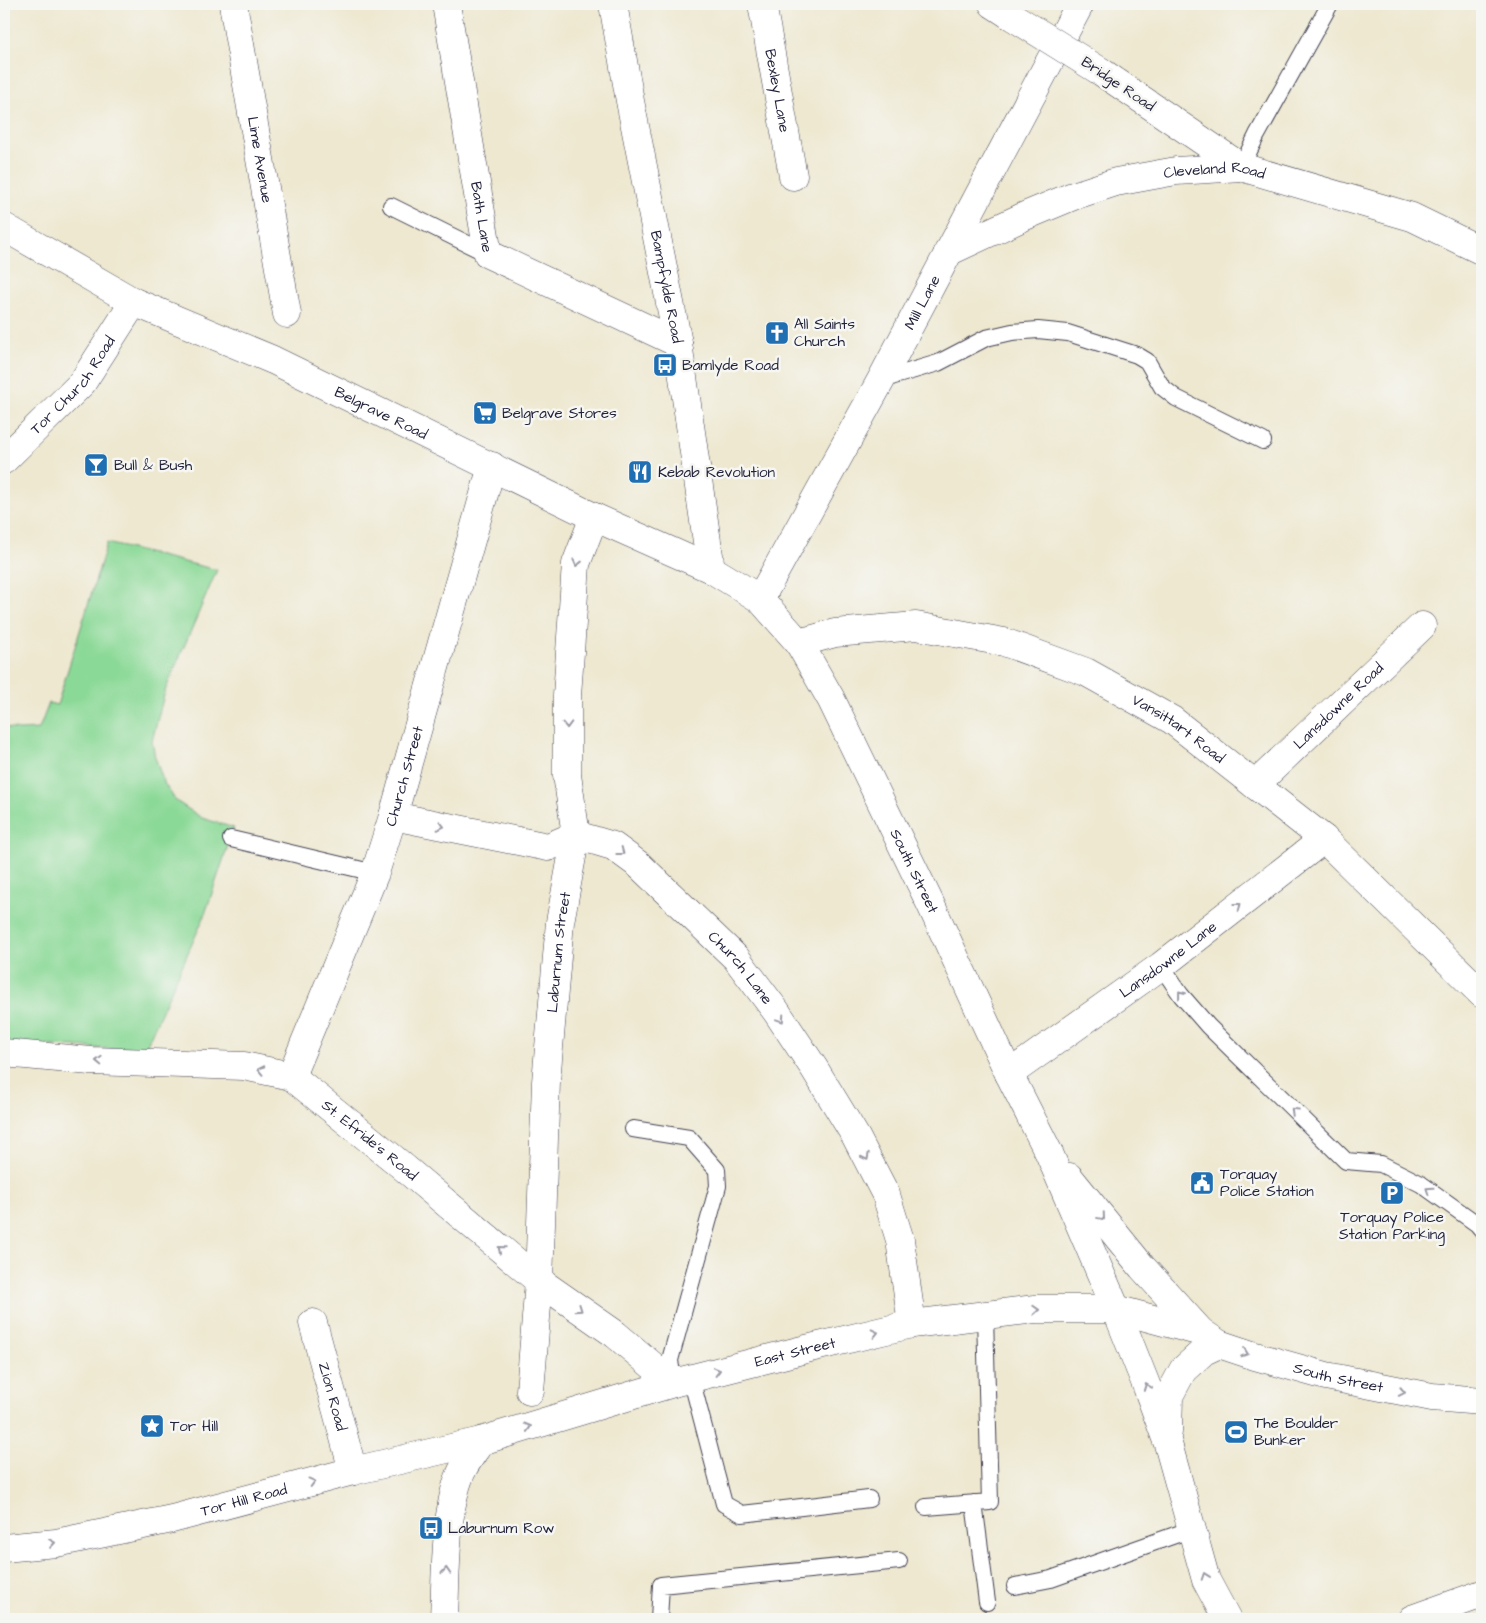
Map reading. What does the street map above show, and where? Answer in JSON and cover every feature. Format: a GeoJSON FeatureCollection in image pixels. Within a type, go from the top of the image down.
{"type":"FeatureCollection","features":[{"type":"Feature","properties":{"kind":"street","name":"Lime Avenue"},"geometry":{"type":"LineString","coordinates":[[233,4],[288,314]]}},
{"type":"Feature","properties":{"kind":"street","name":"Bath Lane"},"geometry":{"type":"LineString","coordinates":[[446,4],[488,254],[678,343]]}},
{"type":"Feature","properties":{"kind":"street","name":"Bampfylde Road"},"geometry":{"type":"LineString","coordinates":[[613,4],[630,101],[678,343],[711,570]]}},
{"type":"Feature","properties":{"kind":"street","name":"Bexley Lane"},"geometry":{"type":"LineString","coordinates":[[762,4],[793,176]]}},
{"type":"Feature","properties":{"kind":"street","name":"Mill Lane"},"geometry":{"type":"LineString","coordinates":[[760,599],[881,380],[1080,4]]}},
{"type":"Feature","properties":{"kind":"street","name":"Bridge Road"},"geometry":{"type":"LineString","coordinates":[[1001,9],[1100,71],[1241,167]]}},
{"type":"Feature","properties":{"kind":"street","name":"Cleveland Road"},"geometry":{"type":"LineString","coordinates":[[948,252],[1033,212],[1116,182],[1176,171],[1241,167],[1412,217],[1482,251]]}},
{"type":"Feature","properties":{"kind":"street","name":"Belgrave Road"},"geometry":{"type":"LineString","coordinates":[[4,226],[134,302],[273,360],[594,517],[711,570],[760,599]]}},
{"type":"Feature","properties":{"kind":"street","name":"Tor Church Road"},"geometry":{"type":"LineString","coordinates":[[4,460],[82,383],[134,302]]}},
{"type":"Feature","properties":{"kind":"street","name":"Church Street"},"geometry":{"type":"LineString","coordinates":[[291,1076],[375,873],[393,816],[492,466]]}},
{"type":"Feature","properties":{"kind":"street","name":"Laburnum Street"},"geometry":{"type":"LineString","coordinates":[[530,1391],[539,1281],[548,1064],[560,922],[576,835],[567,775],[567,696],[576,564],[594,517]]}},
{"type":"Feature","properties":{"kind":"street","name":"South Street"},"geometry":{"type":"LineString","coordinates":[[760,599],[799,644],[835,708],[930,903],[1009,1074],[1049,1153],[1116,1309],[1326,1376],[1432,1397],[1482,1402]]}},
{"type":"Feature","properties":{"kind":"street","name":"Vansittart Road"},"geometry":{"type":"LineString","coordinates":[[799,644],[835,632],[916,626],[1004,642],[1086,672],[1172,720],[1324,839],[1482,994]]}},
{"type":"Feature","properties":{"kind":"street","name":"Lansdowne Road"},"geometry":{"type":"LineString","coordinates":[[1255,785],[1422,626]]}},
{"type":"Feature","properties":{"kind":"street"},"geometry":{"type":"LineString","coordinates":[[393,816],[548,847],[576,835]]}},
{"type":"Feature","properties":{"kind":"street","name":"Church Lane"},"geometry":{"type":"LineString","coordinates":[[576,835],[613,846],[639,866],[736,958],[776,1011],[814,1068],[856,1137],[886,1195],[900,1240],[912,1324]]}},
{"type":"Feature","properties":{"kind":"street","name":"Lansdowne Lane"},"geometry":{"type":"LineString","coordinates":[[1009,1074],[1167,962],[1324,839]]}},
{"type":"Feature","properties":{"kind":"street","name":"St. Efride's Road"},"geometry":{"type":"LineString","coordinates":[[4,1053],[91,1061],[244,1066],[291,1076],[395,1160],[539,1281],[682,1380]]}},
{"type":"Feature","properties":{"kind":"street","name":"South Street"},"geometry":{"type":"LineString","coordinates":[[1049,1153],[1142,1266],[1210,1338]]}},
{"type":"Feature","properties":{"kind":"street","name":"East Street"},"geometry":{"type":"LineString","coordinates":[[481,1441],[682,1380],[912,1324],[1035,1309],[1116,1309]]}},
{"type":"Feature","properties":{"kind":"street"},"geometry":{"type":"LineString","coordinates":[[1116,1309],[1168,1444],[1206,1580],[1227,1619]]}},
{"type":"Feature","properties":{"kind":"street","name":"Zion Road"},"geometry":{"type":"LineString","coordinates":[[313,1323],[353,1471]]}},
{"type":"Feature","properties":{"kind":"street"},"geometry":{"type":"LineString","coordinates":[[1168,1444],[1169,1396],[1183,1370],[1204,1351],[1210,1338]]}},
{"type":"Feature","properties":{"kind":"street"},"geometry":{"type":"LineString","coordinates":[[444,1619],[448,1533],[455,1489],[464,1468],[481,1441]]}},
{"type":"Feature","properties":{"kind":"street","name":"Tor Hill Road"},"geometry":{"type":"LineString","coordinates":[[4,1548],[56,1543],[172,1519],[353,1471],[481,1441]]}},
{"type":"Feature","properties":{"kind":"street"},"geometry":{"type":"LineString","coordinates":[[1425,1617],[1482,1594]]}},
{"type":"Feature","properties":{"kind":"lane"},"geometry":{"type":"LineString","coordinates":[[1241,167],[1330,4]]}},
{"type":"Feature","properties":{"kind":"lane"},"geometry":{"type":"LineString","coordinates":[[391,206],[488,254]]}},
{"type":"Feature","properties":{"kind":"lane"},"geometry":{"type":"LineString","coordinates":[[881,380],[938,363],[986,338],[1012,332],[1038,330],[1068,333],[1137,354],[1147,361],[1162,387],[1176,398],[1263,441]]}},
{"type":"Feature","properties":{"kind":"lane"},"geometry":{"type":"LineString","coordinates":[[231,839],[375,873]]}},
{"type":"Feature","properties":{"kind":"lane"},"geometry":{"type":"LineString","coordinates":[[1167,962],[1182,995],[1208,1026],[1346,1161],[1380,1164],[1413,1180],[1477,1224],[1482,1230]]}},
{"type":"Feature","properties":{"kind":"lane"},"geometry":{"type":"LineString","coordinates":[[633,1129],[689,1138],[717,1170],[718,1186],[670,1360],[682,1380],[724,1504],[742,1514],[869,1499]]}},
{"type":"Feature","properties":{"kind":"lane"},"geometry":{"type":"LineString","coordinates":[[926,1508],[990,1502],[985,1315]]}},
{"type":"Feature","properties":{"kind":"lane"},"geometry":{"type":"LineString","coordinates":[[974,1503],[987,1602]]}},
{"type":"Feature","properties":{"kind":"lane"},"geometry":{"type":"LineString","coordinates":[[1016,1586],[1051,1579],[1192,1529]]}},
{"type":"Feature","properties":{"kind":"lane"},"geometry":{"type":"LineString","coordinates":[[659,1619],[661,1585],[899,1561]]}},
{"type":"Feature","properties":{"kind":"green space"},"geometry":{"type":"Polygon","coordinates":[[[107,543],[217,570],[165,691],[152,741],[155,757],[164,783],[176,801],[202,818],[234,828],[204,917],[144,1051],[4,1043],[4,727],[19,730],[39,729],[49,703],[57,705],[107,543]]]}},
{"type":"Feature","properties":{"kind":"place","name":"All Saints Church"},"geometry":{"type":"Point","coordinates":[777,333]}},
{"type":"Feature","properties":{"kind":"place","name":"Bamlyde Road"},"geometry":{"type":"Point","coordinates":[665,365]}},
{"type":"Feature","properties":{"kind":"place","name":"Belgrave Stores"},"geometry":{"type":"Point","coordinates":[485,413]}},
{"type":"Feature","properties":{"kind":"place","name":"Bull & Bush"},"geometry":{"type":"Point","coordinates":[96,465]}},
{"type":"Feature","properties":{"kind":"place","name":"Kebab Revolution"},"geometry":{"type":"Point","coordinates":[640,472]}},
{"type":"Feature","properties":{"kind":"place","name":"Torquay Police Station"},"geometry":{"type":"Point","coordinates":[1202,1183]}},
{"type":"Feature","properties":{"kind":"place","name":"Torquay Police Station Parking"},"geometry":{"type":"Point","coordinates":[1392,1193]}},
{"type":"Feature","properties":{"kind":"place","name":"Tor Hill"},"geometry":{"type":"Point","coordinates":[152,1426]}},
{"type":"Feature","properties":{"kind":"place","name":"The Boulder Bunker"},"geometry":{"type":"Point","coordinates":[1236,1432]}},
{"type":"Feature","properties":{"kind":"place","name":"Laburnum Row"},"geometry":{"type":"Point","coordinates":[431,1528]}}]}
